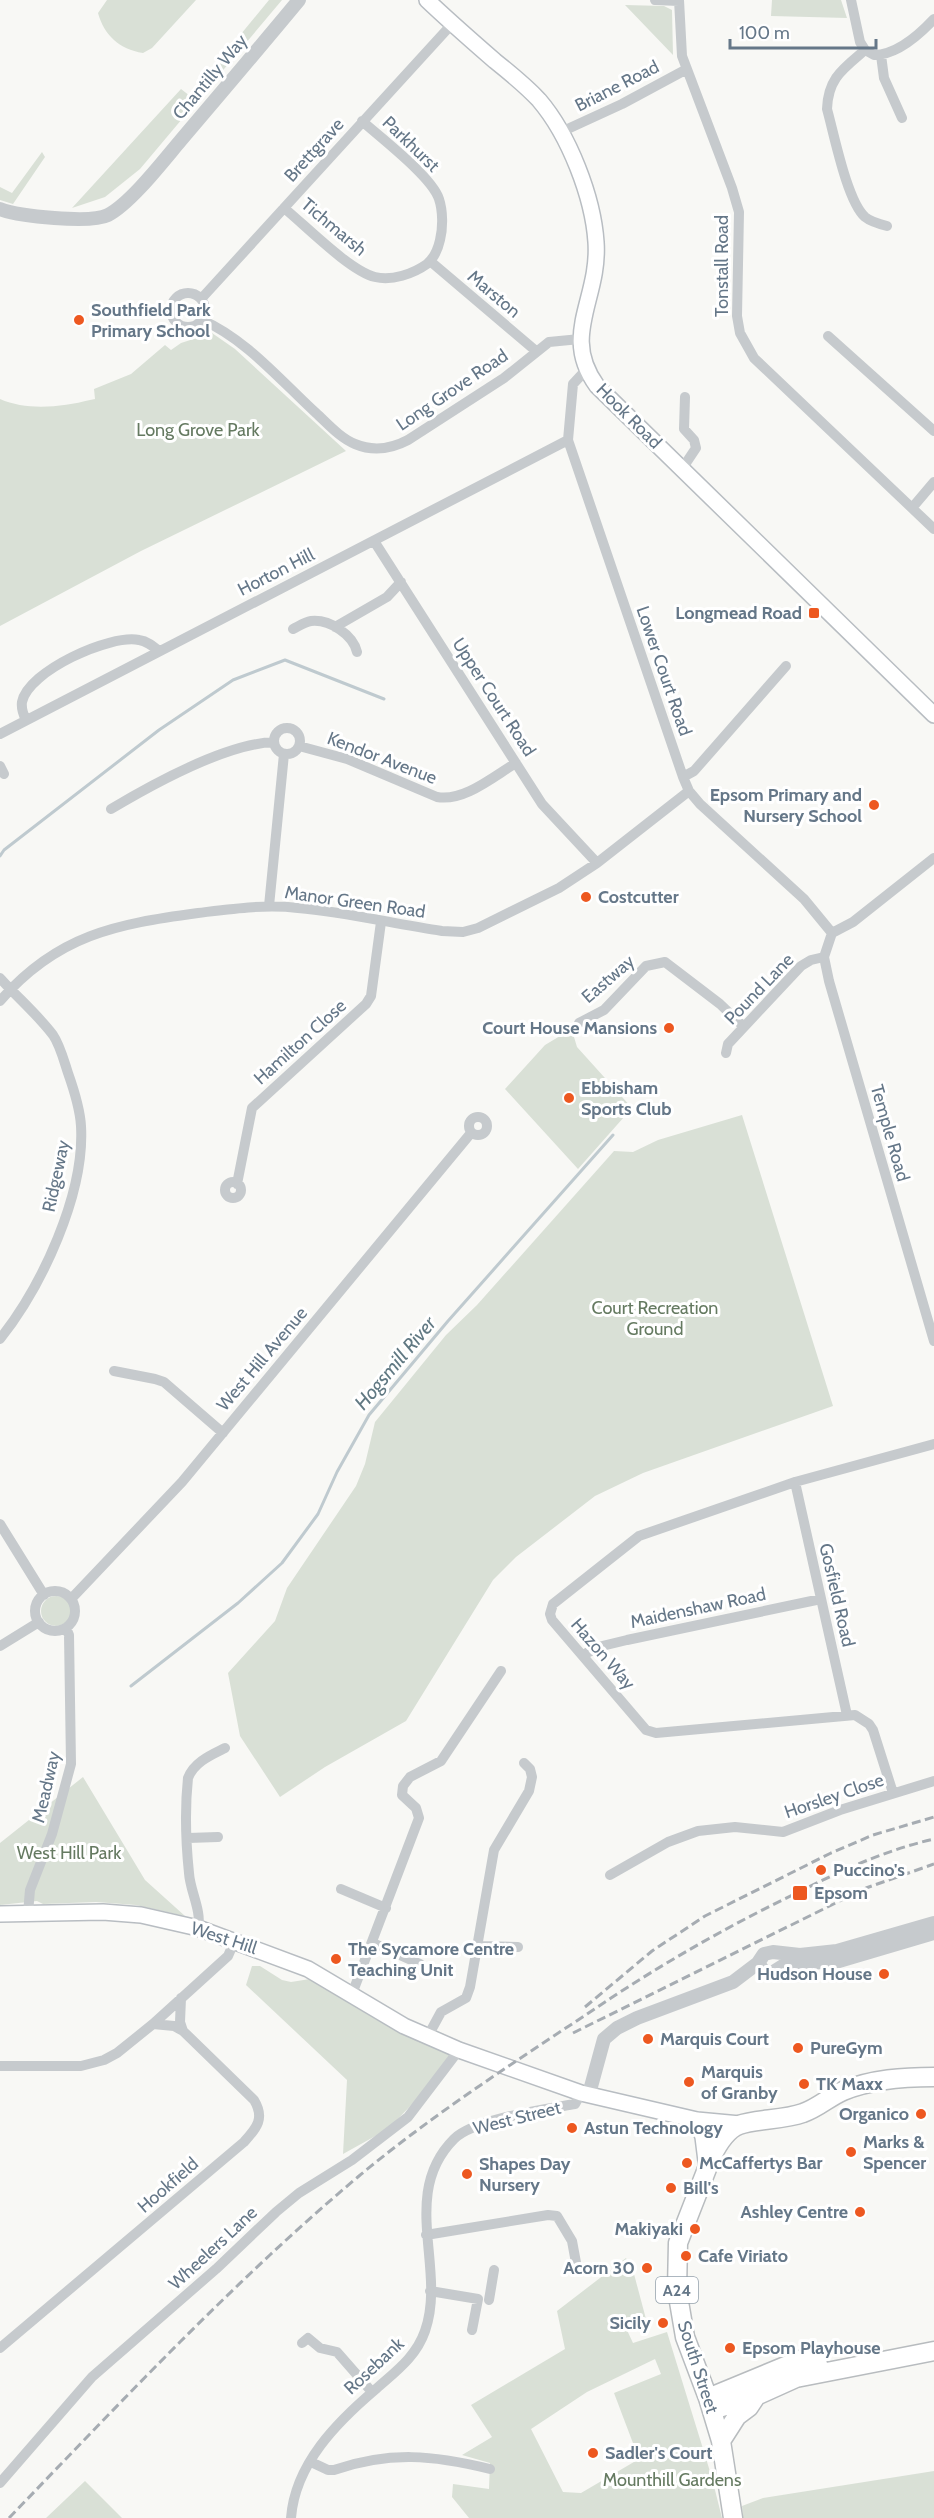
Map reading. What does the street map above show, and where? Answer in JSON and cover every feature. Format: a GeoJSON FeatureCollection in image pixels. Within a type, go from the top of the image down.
{"type":"FeatureCollection","features":[{"type":"Feature","properties":{"kind":"highway"},"geometry":{"type":"LineString","coordinates":[[740,2124],[801,2114],[831,2100],[841,2092],[868,2084],[901,2077],[934,2078]]}},
{"type":"Feature","properties":{"kind":"highway","name":"South Street"},"geometry":{"type":"LineString","coordinates":[[733,2518],[721,2441],[685,2337],[677,2290],[676,2265],[678,2243],[719,2142],[740,2124]]}},
{"type":"Feature","properties":{"kind":"highway"},"geometry":{"type":"LineString","coordinates":[[710,2404],[800,2360],[818,2365],[934,2351]]}},
{"type":"Feature","properties":{"kind":"highway"},"geometry":{"type":"LineString","coordinates":[[710,2404],[756,2396],[818,2365]]}},
{"type":"Feature","properties":{"kind":"highway"},"geometry":{"type":"LineString","coordinates":[[721,2441],[737,2416],[749,2407],[756,2396]]}},
{"type":"Feature","properties":{"kind":"main road","name":"Hook Road"},"geometry":{"type":"LineString","coordinates":[[427,0],[538,99],[561,132],[585,189],[596,241],[594,282],[580,339],[585,370],[597,386],[934,715]]}},
{"type":"Feature","properties":{"kind":"main road","name":"West Hill"},"geometry":{"type":"LineString","coordinates":[[0,1914],[104,1912],[141,1915],[198,1928],[308,1969],[405,2026],[459,2050],[585,2093]]}},
{"type":"Feature","properties":{"kind":"main road"},"geometry":{"type":"LineString","coordinates":[[585,2093],[700,2120],[740,2124]]}},
{"type":"Feature","properties":{"kind":"main road"},"geometry":{"type":"LineString","coordinates":[[700,2120],[719,2142]]}},
{"type":"Feature","properties":{"kind":"main road"},"geometry":{"type":"LineString","coordinates":[[700,2120],[707,2169]]}},
{"type":"Feature","properties":{"kind":"street","name":"Chantilly Way"},"geometry":{"type":"LineString","coordinates":[[0,209],[14,214],[42,217],[104,217],[120,206],[149,178],[299,0]]}},
{"type":"Feature","properties":{"kind":"street"},"geometry":{"type":"LineString","coordinates":[[655,0],[679,1]]}},
{"type":"Feature","properties":{"kind":"street"},"geometry":{"type":"LineString","coordinates":[[851,0],[860,42],[865,50],[874,55],[881,55],[906,43],[934,19]]}},
{"type":"Feature","properties":{"kind":"street","name":"Tonstall Road"},"geometry":{"type":"LineString","coordinates":[[679,1],[682,56],[739,212],[736,316],[745,346],[754,358],[934,529]]}},
{"type":"Feature","properties":{"kind":"street","name":"Brettgrave"},"geometry":{"type":"LineString","coordinates":[[201,299],[452,24]]}},
{"type":"Feature","properties":{"kind":"street"},"geometry":{"type":"LineString","coordinates":[[865,50],[836,76],[827,96],[827,109],[857,207],[866,217],[887,226]]}},
{"type":"Feature","properties":{"kind":"street"},"geometry":{"type":"LineString","coordinates":[[881,55],[884,78],[902,118]]}},
{"type":"Feature","properties":{"kind":"street","name":"Briane Road"},"geometry":{"type":"LineString","coordinates":[[561,132],[687,69]]}},
{"type":"Feature","properties":{"kind":"street","name":"Parkhurst"},"geometry":{"type":"LineString","coordinates":[[362,121],[428,181],[439,198],[442,234],[438,249],[430,261]]}},
{"type":"Feature","properties":{"kind":"street","name":"Tichmarsh"},"geometry":{"type":"LineString","coordinates":[[284,208],[351,265],[374,277],[397,277],[410,273],[430,261]]}},
{"type":"Feature","properties":{"kind":"street","name":"Marston"},"geometry":{"type":"LineString","coordinates":[[430,261],[536,351]]}},
{"type":"Feature","properties":{"kind":"street"},"geometry":{"type":"LineString","coordinates":[[191,293],[201,299],[205,309],[202,320],[194,326],[182,327],[174,320],[171,311],[173,300],[180,295],[191,293]]}},
{"type":"Feature","properties":{"kind":"street","name":"Long Grove Road"},"geometry":{"type":"LineString","coordinates":[[202,320],[214,325],[242,344],[340,436],[365,448],[381,449],[396,446],[408,440],[504,378],[549,342],[580,339]]}},
{"type":"Feature","properties":{"kind":"street"},"geometry":{"type":"LineString","coordinates":[[828,336],[934,431]]}},
{"type":"Feature","properties":{"kind":"street","name":"Lower Court Road"},"geometry":{"type":"LineString","coordinates":[[585,370],[573,384],[568,440],[689,791],[700,804],[804,899],[832,933]]}},
{"type":"Feature","properties":{"kind":"street"},"geometry":{"type":"LineString","coordinates":[[682,469],[696,448],[694,440],[684,429],[686,397]]}},
{"type":"Feature","properties":{"kind":"street","name":"Horton Hill"},"geometry":{"type":"LineString","coordinates":[[0,734],[568,440]]}},
{"type":"Feature","properties":{"kind":"street"},"geometry":{"type":"LineString","coordinates":[[912,508],[934,482]]}},
{"type":"Feature","properties":{"kind":"street","name":"Upper Court Road"},"geometry":{"type":"LineString","coordinates":[[374,541],[543,804],[597,863]]}},
{"type":"Feature","properties":{"kind":"street"},"geometry":{"type":"LineString","coordinates":[[335,627],[387,597],[401,582]]}},
{"type":"Feature","properties":{"kind":"street"},"geometry":{"type":"LineString","coordinates":[[293,629],[316,621],[335,627],[352,639],[357,652]]}},
{"type":"Feature","properties":{"kind":"street"},"geometry":{"type":"LineString","coordinates":[[26,720],[22,711],[22,702],[27,690],[52,670],[86,650],[127,639],[151,644],[159,651]]}},
{"type":"Feature","properties":{"kind":"street"},"geometry":{"type":"LineString","coordinates":[[683,777],[694,771],[786,666]]}},
{"type":"Feature","properties":{"kind":"street","name":"Kendor Avenue"},"geometry":{"type":"LineString","coordinates":[[111,809],[188,768],[253,744],[274,742],[275,735],[289,727],[296,732],[299,746],[291,753],[284,754]]}},
{"type":"Feature","properties":{"kind":"street"},"geometry":{"type":"LineString","coordinates":[[269,906],[284,754],[276,750],[274,742]]}},
{"type":"Feature","properties":{"kind":"street","name":"Kendor Avenue"},"geometry":{"type":"LineString","coordinates":[[299,746],[347,759],[446,799],[464,793],[516,763]]}},
{"type":"Feature","properties":{"kind":"street","name":"Manor Green Road"},"geometry":{"type":"LineString","coordinates":[[0,1001],[38,964],[72,944],[107,929],[151,920],[269,906],[299,908],[442,931],[471,930],[560,888],[597,863],[689,791]]}},
{"type":"Feature","properties":{"kind":"street"},"geometry":{"type":"LineString","coordinates":[[824,957],[832,933],[853,922],[934,858]]}},
{"type":"Feature","properties":{"kind":"street","name":"Hamilton Close"},"geometry":{"type":"LineString","coordinates":[[237,1184],[252,1108],[366,1004],[371,996],[381,922]]}},
{"type":"Feature","properties":{"kind":"street","name":"Pound Lane"},"geometry":{"type":"LineString","coordinates":[[726,1053],[728,1044],[801,966],[811,960],[824,957]]}},
{"type":"Feature","properties":{"kind":"street","name":"Temple Road"},"geometry":{"type":"LineString","coordinates":[[824,957],[860,1093],[934,1341]]}},
{"type":"Feature","properties":{"kind":"street","name":"Eastway"},"geometry":{"type":"LineString","coordinates":[[579,1023],[604,1010],[646,966],[665,962],[720,1004],[744,1027]]}},
{"type":"Feature","properties":{"kind":"street","name":"Ridgeway"},"geometry":{"type":"LineString","coordinates":[[0,978],[53,1036],[75,1092],[81,1124],[80,1158],[74,1190],[62,1227],[51,1254],[24,1303],[0,1339]]}},
{"type":"Feature","properties":{"kind":"street","name":"West Hill Avenue"},"geometry":{"type":"LineString","coordinates":[[71,1599],[172,1493],[471,1133]]}},
{"type":"Feature","properties":{"kind":"street"},"geometry":{"type":"LineString","coordinates":[[114,1371],[164,1383],[223,1433]]}},
{"type":"Feature","properties":{"kind":"street","name":"Hazon Way"},"geometry":{"type":"LineString","coordinates":[[847,1714],[656,1732],[646,1730],[552,1620],[550,1614],[553,1604],[639,1536],[795,1482],[934,1444]]}},
{"type":"Feature","properties":{"kind":"street","name":"Gosfield Road"},"geometry":{"type":"LineString","coordinates":[[795,1482],[847,1714]]}},
{"type":"Feature","properties":{"kind":"street"},"geometry":{"type":"LineString","coordinates":[[0,1524],[44,1595]]}},
{"type":"Feature","properties":{"kind":"street"},"geometry":{"type":"LineString","coordinates":[[56,1591],[71,1599],[75,1611],[74,1618],[66,1628],[54,1631],[43,1627],[39,1622],[36,1616],[37,1604],[44,1595],[56,1591]]}},
{"type":"Feature","properties":{"kind":"street","name":"Maidenshaw Road"},"geometry":{"type":"LineString","coordinates":[[583,1655],[598,1647],[627,1640],[821,1599]]}},
{"type":"Feature","properties":{"kind":"street"},"geometry":{"type":"LineString","coordinates":[[0,1646],[39,1622]]}},
{"type":"Feature","properties":{"kind":"street","name":"Meadway"},"geometry":{"type":"LineString","coordinates":[[28,1913],[30,1890],[52,1834],[71,1764],[69,1635],[66,1628]]}},
{"type":"Feature","properties":{"kind":"street"},"geometry":{"type":"LineString","coordinates":[[352,1994],[419,1818],[416,1808],[402,1795],[403,1786],[410,1777],[441,1761],[501,1671]]}},
{"type":"Feature","properties":{"kind":"street"},"geometry":{"type":"LineString","coordinates":[[847,1714],[863,1719],[873,1730],[893,1793]]}},
{"type":"Feature","properties":{"kind":"street"},"geometry":{"type":"LineString","coordinates":[[198,1928],[200,1917],[192,1895],[187,1788],[191,1770],[203,1759],[225,1748]]}},
{"type":"Feature","properties":{"kind":"street"},"geometry":{"type":"LineString","coordinates":[[428,2036],[441,2012],[466,1998],[471,1987],[494,1850],[532,1784],[531,1769],[524,1763]]}},
{"type":"Feature","properties":{"kind":"street","name":"Horsley Close"},"geometry":{"type":"LineString","coordinates":[[610,1875],[668,1842],[698,1831],[735,1827],[783,1832],[934,1780]]}},
{"type":"Feature","properties":{"kind":"street"},"geometry":{"type":"LineString","coordinates":[[188,1838],[218,1837]]}},
{"type":"Feature","properties":{"kind":"street"},"geometry":{"type":"LineString","coordinates":[[341,1889],[386,1908]]}},
{"type":"Feature","properties":{"kind":"street"},"geometry":{"type":"LineString","coordinates":[[585,2093],[604,2039],[609,2033],[638,2018],[733,1982],[758,1964],[761,1956],[768,1953],[800,1955],[837,1951],[934,1923]]}},
{"type":"Feature","properties":{"kind":"street"},"geometry":{"type":"LineString","coordinates":[[758,1964],[761,1970],[768,1973],[792,1964],[819,1964],[855,1957],[934,1933]]}},
{"type":"Feature","properties":{"kind":"street"},"geometry":{"type":"LineString","coordinates":[[0,2066],[81,2066],[93,2064],[117,2053],[153,2025],[228,1956],[235,1940]]}},
{"type":"Feature","properties":{"kind":"street"},"geometry":{"type":"LineString","coordinates":[[373,1943],[420,1964]]}},
{"type":"Feature","properties":{"kind":"street"},"geometry":{"type":"LineString","coordinates":[[479,1946],[518,1947]]}},
{"type":"Feature","properties":{"kind":"street"},"geometry":{"type":"LineString","coordinates":[[181,1998],[180,2022],[183,2031]]}},
{"type":"Feature","properties":{"kind":"street"},"geometry":{"type":"LineString","coordinates":[[153,2025],[174,2026],[183,2031]]}},
{"type":"Feature","properties":{"kind":"street","name":"Hookfield"},"geometry":{"type":"LineString","coordinates":[[0,2348],[256,2129],[260,2116],[254,2100],[183,2031]]}},
{"type":"Feature","properties":{"kind":"street","name":"Wheelers Lane"},"geometry":{"type":"LineString","coordinates":[[0,2483],[92,2377],[299,2193],[369,2148],[408,2117],[459,2050]]}},
{"type":"Feature","properties":{"kind":"street","name":"West Street"},"geometry":{"type":"LineString","coordinates":[[430,2286],[426,2235],[427,2195],[439,2160],[453,2140],[462,2133],[475,2128],[526,2112],[575,2104],[585,2093]]}},
{"type":"Feature","properties":{"kind":"street"},"geometry":{"type":"LineString","coordinates":[[426,2235],[548,2215],[557,2216],[572,2241],[578,2268]]}},
{"type":"Feature","properties":{"kind":"street"},"geometry":{"type":"LineString","coordinates":[[472,2330],[488,2300],[494,2270]]}},
{"type":"Feature","properties":{"kind":"street"},"geometry":{"type":"LineString","coordinates":[[430,2286],[488,2300]]}},
{"type":"Feature","properties":{"kind":"street","name":"Rosebank"},"geometry":{"type":"LineString","coordinates":[[291,2518],[295,2493],[320,2446],[342,2417],[416,2351],[429,2319],[430,2286]]}},
{"type":"Feature","properties":{"kind":"street"},"geometry":{"type":"LineString","coordinates":[[302,2343],[309,2338],[320,2348],[337,2352],[372,2392]]}},
{"type":"Feature","properties":{"kind":"street"},"geometry":{"type":"LineString","coordinates":[[311,2462],[328,2470],[334,2470],[371,2459],[401,2456],[450,2460],[490,2469]]}},
{"type":"Feature","properties":{"kind":"green space"},"geometry":{"type":"Polygon","coordinates":[[[107,0],[196,0],[152,48],[143,53],[120,44],[104,28],[98,13],[107,0]]]}},
{"type":"Feature","properties":{"kind":"green space"},"geometry":{"type":"Polygon","coordinates":[[[269,0],[282,0],[140,169],[105,197],[72,208],[181,89],[190,96],[269,0]]]}},
{"type":"Feature","properties":{"kind":"green space"},"geometry":{"type":"Polygon","coordinates":[[[772,0],[841,0],[847,18],[771,16],[772,0]]]}},
{"type":"Feature","properties":{"kind":"green space"},"geometry":{"type":"Polygon","coordinates":[[[625,5],[664,6],[672,10],[673,55],[625,5]]]}},
{"type":"Feature","properties":{"kind":"green space"},"geometry":{"type":"Polygon","coordinates":[[[42,152],[45,157],[13,204],[0,200],[0,187],[12,193],[42,152]]]}},
{"type":"Feature","properties":{"kind":"green space","name":"Long Grove Park"},"geometry":{"type":"Polygon","coordinates":[[[212,333],[235,349],[346,451],[141,551],[0,626],[0,399],[10,403],[45,407],[95,399],[94,389],[131,374],[165,345],[171,350],[181,343],[212,333]]]}},
{"type":"Feature","properties":{"kind":"green space","name":"Ebbisham Sports Club"},"geometry":{"type":"Polygon","coordinates":[[[565,1033],[574,1037],[577,1047],[632,1108],[578,1169],[505,1089],[545,1045],[565,1033]]]}},
{"type":"Feature","properties":{"kind":"green space","name":"Court Recreation Ground"},"geometry":{"type":"Polygon","coordinates":[[[742,1115],[833,1406],[643,1473],[595,1496],[516,1557],[493,1580],[406,1721],[325,1767],[280,1797],[240,1736],[228,1673],[275,1621],[287,1588],[356,1486],[365,1464],[375,1422],[446,1335],[477,1305],[614,1151],[633,1152],[658,1140],[742,1115]]]}},
{"type":"Feature","properties":{"kind":"green space"},"geometry":{"type":"Polygon","coordinates":[[[56,1596],[66,1601],[71,1611],[66,1621],[56,1626],[46,1621],[41,1611],[46,1601],[56,1596]]]}},
{"type":"Feature","properties":{"kind":"green space","name":"West Hill Park"},"geometry":{"type":"Polygon","coordinates":[[[83,1777],[145,1880],[185,1916],[136,1905],[96,1902],[43,1904],[37,1901],[0,1905],[0,1843],[83,1777]]]}},
{"type":"Feature","properties":{"kind":"green space"},"geometry":{"type":"Polygon","coordinates":[[[252,1966],[260,1966],[282,1980],[291,1982],[310,1979],[377,2020],[380,2017],[451,2053],[422,2094],[388,2129],[343,2154],[347,2080],[246,1985],[252,1966]]]}},
{"type":"Feature","properties":{"kind":"green space","name":"Mounthill Gardens"},"geometry":{"type":"Polygon","coordinates":[[[626,2258],[634,2274],[646,2319],[626,2328],[633,2343],[667,2332],[722,2518],[469,2518],[452,2497],[453,2484],[489,2489],[490,2463],[462,2455],[492,2437],[471,2405],[565,2349],[557,2311],[626,2258]],[[655,2359],[587,2392],[531,2429],[563,2492],[581,2493],[639,2459],[614,2393],[661,2374],[655,2359]]]}},
{"type":"Feature","properties":{"kind":"green space"},"geometry":{"type":"Polygon","coordinates":[[[934,2471],[934,2518],[743,2518],[742,2506],[763,2498],[934,2471]]]}},
{"type":"Feature","properties":{"kind":"green space"},"geometry":{"type":"Polygon","coordinates":[[[85,2481],[122,2518],[46,2518],[85,2481]]]}},
{"type":"Feature","properties":{"kind":"waterway"},"geometry":{"type":"LineString","coordinates":[[0,856],[4,850],[159,730],[233,680],[285,660],[384,699]]}},
{"type":"Feature","properties":{"kind":"waterway","name":"Hogsmill River"},"geometry":{"type":"LineString","coordinates":[[131,1686],[238,1603],[282,1563],[318,1514],[337,1472],[369,1415],[448,1321],[613,1135]]}},
{"type":"Feature","properties":{"kind":"railway"},"geometry":{"type":"LineString","coordinates":[[585,2007],[652,1951],[705,1916],[831,1853],[873,1835],[934,1817]]}},
{"type":"Feature","properties":{"kind":"railway"},"geometry":{"type":"LineString","coordinates":[[9,2518],[180,2342],[267,2257],[359,2176],[420,2128],[611,1998],[703,1942],[848,1868],[934,1839]]}},
{"type":"Feature","properties":{"kind":"railway"},"geometry":{"type":"LineString","coordinates":[[573,2033],[866,1888],[934,1864]]}},
{"type":"Feature","properties":{"kind":"place","name":"Southfield Park Primary School"},"geometry":{"type":"Point","coordinates":[79,320]}},
{"type":"Feature","properties":{"kind":"place","name":"Longmead Road"},"geometry":{"type":"Point","coordinates":[814,613]}},
{"type":"Feature","properties":{"kind":"place","name":"Epsom Primary and Nursery School"},"geometry":{"type":"Point","coordinates":[874,805]}},
{"type":"Feature","properties":{"kind":"place","name":"Costcutter"},"geometry":{"type":"Point","coordinates":[586,897]}},
{"type":"Feature","properties":{"kind":"place","name":"Court House Mansions"},"geometry":{"type":"Point","coordinates":[669,1028]}},
{"type":"Feature","properties":{"kind":"place","name":"Ebbisham Sports Club"},"geometry":{"type":"Point","coordinates":[569,1098]}},
{"type":"Feature","properties":{"kind":"place","name":"Puccino's"},"geometry":{"type":"Point","coordinates":[821,1870]}},
{"type":"Feature","properties":{"kind":"place","name":"Epsom"},"geometry":{"type":"Point","coordinates":[800,1893]}},
{"type":"Feature","properties":{"kind":"place","name":"The Sycamore Centre Teaching Unit"},"geometry":{"type":"Point","coordinates":[336,1959]}},
{"type":"Feature","properties":{"kind":"place","name":"Hudson House"},"geometry":{"type":"Point","coordinates":[884,1974]}},
{"type":"Feature","properties":{"kind":"place","name":"Marquis Court"},"geometry":{"type":"Point","coordinates":[648,2039]}},
{"type":"Feature","properties":{"kind":"place","name":"PureGym"},"geometry":{"type":"Point","coordinates":[798,2048]}},
{"type":"Feature","properties":{"kind":"place","name":"Marquis of Granby"},"geometry":{"type":"Point","coordinates":[689,2082]}},
{"type":"Feature","properties":{"kind":"place","name":"TK Maxx"},"geometry":{"type":"Point","coordinates":[804,2084]}},
{"type":"Feature","properties":{"kind":"place","name":"Organico"},"geometry":{"type":"Point","coordinates":[921,2114]}},
{"type":"Feature","properties":{"kind":"place","name":"Astun Technology"},"geometry":{"type":"Point","coordinates":[572,2128]}},
{"type":"Feature","properties":{"kind":"place","name":"Marks & Spencer"},"geometry":{"type":"Point","coordinates":[851,2152]}},
{"type":"Feature","properties":{"kind":"place","name":"McCaffertys Bar"},"geometry":{"type":"Point","coordinates":[687,2163]}},
{"type":"Feature","properties":{"kind":"place","name":"Shapes Day Nursery"},"geometry":{"type":"Point","coordinates":[467,2174]}},
{"type":"Feature","properties":{"kind":"place","name":"Bill's"},"geometry":{"type":"Point","coordinates":[671,2188]}},
{"type":"Feature","properties":{"kind":"place","name":"Ashley Centre"},"geometry":{"type":"Point","coordinates":[860,2212]}},
{"type":"Feature","properties":{"kind":"place","name":"Makiyaki"},"geometry":{"type":"Point","coordinates":[695,2229]}},
{"type":"Feature","properties":{"kind":"place","name":"Cafe Viriato"},"geometry":{"type":"Point","coordinates":[686,2256]}},
{"type":"Feature","properties":{"kind":"place","name":"Acorn 30"},"geometry":{"type":"Point","coordinates":[647,2268]}},
{"type":"Feature","properties":{"kind":"place","name":"Sicily"},"geometry":{"type":"Point","coordinates":[663,2323]}},
{"type":"Feature","properties":{"kind":"place","name":"Epsom Playhouse"},"geometry":{"type":"Point","coordinates":[730,2348]}},
{"type":"Feature","properties":{"kind":"place","name":"Sadler's Court"},"geometry":{"type":"Point","coordinates":[593,2453]}}]}
